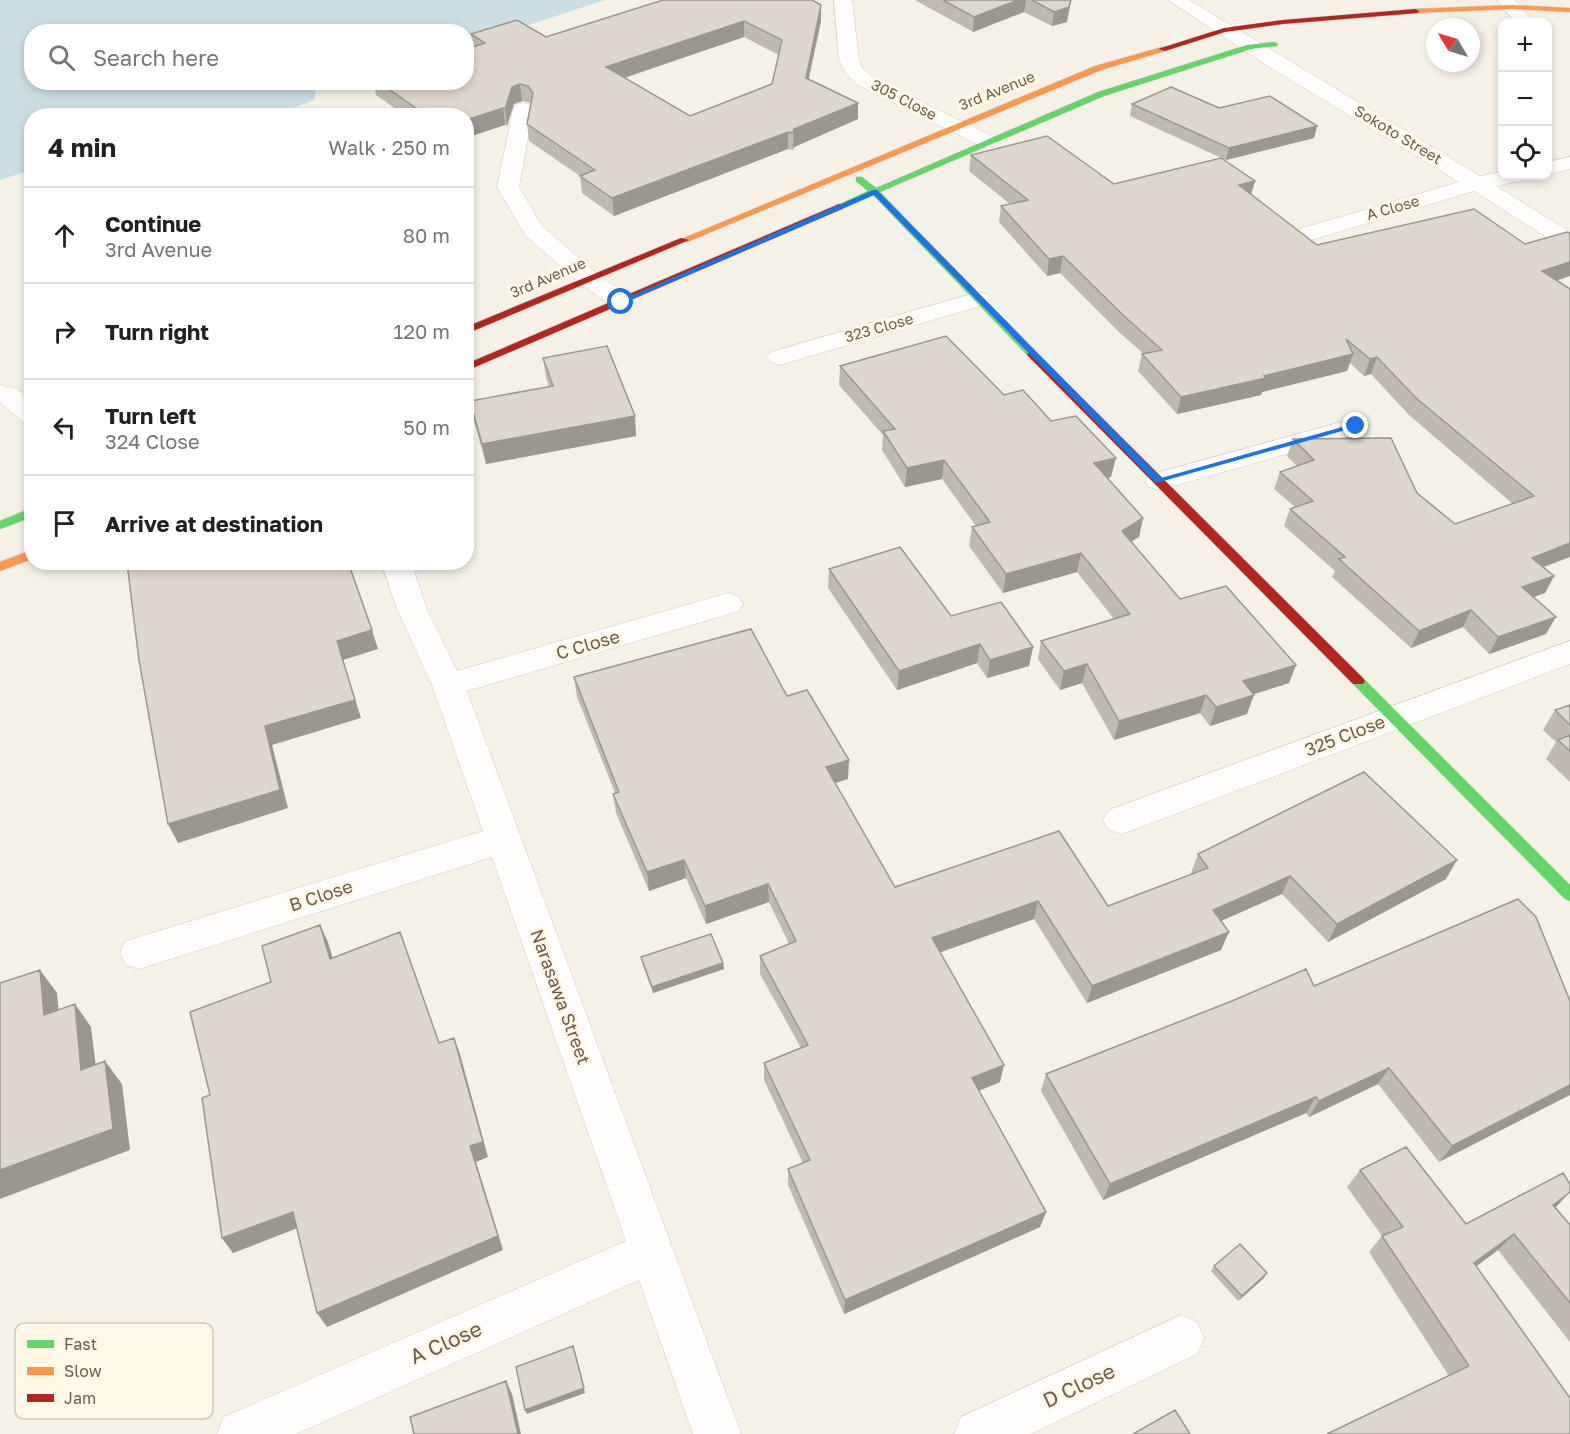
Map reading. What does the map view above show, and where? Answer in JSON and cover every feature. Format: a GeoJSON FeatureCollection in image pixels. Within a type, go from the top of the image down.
{"type":"FeatureCollection","features":[{"type":"Feature","properties":{"kind":"street","name":"305 Close"},"geometry":{"type":"LineString","coordinates":[[843,0],[849,60],[853,70],[865,81],[956,126]]}},
{"type":"Feature","properties":{"kind":"street","name":"Sokoto Street"},"geometry":{"type":"LineString","coordinates":[[1177,0],[1250,47],[1479,183],[1570,242]]}},
{"type":"Feature","properties":{"kind":"street","name":"3rd Avenue"},"geometry":{"type":"LineString","coordinates":[[474,328],[1098,68],[1224,30],[1384,12],[1509,4],[1570,10]]}},
{"type":"Feature","properties":{"kind":"street"},"geometry":{"type":"LineString","coordinates":[[1509,4],[1521,18]]}},
{"type":"Feature","properties":{"kind":"street"},"geometry":{"type":"LineString","coordinates":[[474,365],[1101,94],[1250,47],[1288,42]]}},
{"type":"Feature","properties":{"kind":"street"},"geometry":{"type":"LineString","coordinates":[[523,109],[508,187],[533,230],[589,279],[621,302]]}},
{"type":"Feature","properties":{"kind":"street"},"geometry":{"type":"LineString","coordinates":[[956,126],[987,142]]}},
{"type":"Feature","properties":{"kind":"street"},"geometry":{"type":"LineString","coordinates":[[1552,167],[1570,163]]}},
{"type":"Feature","properties":{"kind":"street"},"geometry":{"type":"LineString","coordinates":[[850,172],[875,192],[978,299],[1570,895]]}},
{"type":"Feature","properties":{"kind":"street"},"geometry":{"type":"LineString","coordinates":[[1479,183],[1498,179]]}},
{"type":"Feature","properties":{"kind":"street","name":"A Close"},"geometry":{"type":"LineString","coordinates":[[1307,234],[1479,183]]}},
{"type":"Feature","properties":{"kind":"street","name":"323 Close"},"geometry":{"type":"LineString","coordinates":[[780,357],[978,299]]}},
{"type":"Feature","properties":{"kind":"street"},"geometry":{"type":"LineString","coordinates":[[0,393],[8,395],[24,409]]}},
{"type":"Feature","properties":{"kind":"street"},"geometry":{"type":"LineString","coordinates":[[1159,481],[1356,426]]}},
{"type":"Feature","properties":{"kind":"street"},"geometry":{"type":"LineString","coordinates":[[0,525],[24,515]]}},
{"type":"Feature","properties":{"kind":"street"},"geometry":{"type":"LineString","coordinates":[[0,567],[24,557]]}},
{"type":"Feature","properties":{"kind":"street","name":"Narasawa Street"},"geometry":{"type":"LineString","coordinates":[[399,570],[412,609],[448,685],[717,1434]]}},
{"type":"Feature","properties":{"kind":"street","name":"C Close"},"geometry":{"type":"LineString","coordinates":[[448,685],[728,604]]}},
{"type":"Feature","properties":{"kind":"street","name":"325 Close"},"geometry":{"type":"LineString","coordinates":[[1120,820],[1570,652]]}},
{"type":"Feature","properties":{"kind":"street","name":"B Close"},"geometry":{"type":"LineString","coordinates":[[139,954],[503,839]]}},
{"type":"Feature","properties":{"kind":"street","name":"A Close"},"geometry":{"type":"LineString","coordinates":[[241,1434],[652,1252]]}},
{"type":"Feature","properties":{"kind":"street","name":"D Close"},"geometry":{"type":"LineString","coordinates":[[978,1434],[1181,1338]]}},
{"type":"Feature","properties":{"kind":"shaded area"},"geometry":{"type":"Polygon","coordinates":[[[0,0],[605,0],[474,43],[474,24],[24,24],[24,90],[316,90],[314,100],[293,108],[24,108],[24,172],[0,180],[0,0]]]}},
{"type":"Feature","properties":{"kind":"building"},"geometry":{"type":"Polygon","coordinates":[[[663,0],[812,0],[821,5],[806,78],[858,103],[794,129],[793,133],[788,132],[612,198],[580,176],[595,170],[527,124],[533,93],[528,86],[520,84],[512,87],[505,109],[474,117],[474,108],[416,108],[390,90],[474,90],[474,46],[485,43],[474,36],[474,33],[517,20],[546,37],[663,0]],[[744,21],[606,67],[690,116],[772,84],[782,40],[744,21]]]}},
{"type":"Feature","properties":{"kind":"building"},"geometry":{"type":"Polygon","coordinates":[[[943,0],[1018,0],[974,17],[943,0]]]}},
{"type":"Feature","properties":{"kind":"building"},"geometry":{"type":"Polygon","coordinates":[[[1032,0],[1071,0],[1069,7],[1054,12],[1032,0]]]}},
{"type":"Feature","properties":{"kind":"building"},"geometry":{"type":"Polygon","coordinates":[[[1171,87],[1219,108],[1270,96],[1317,126],[1229,148],[1132,104],[1171,87]]]}},
{"type":"Feature","properties":{"kind":"building"},"geometry":{"type":"Polygon","coordinates":[[[1047,136],[1114,184],[1221,158],[1255,181],[1239,185],[1317,245],[1474,209],[1525,244],[1570,233],[1570,262],[1542,271],[1570,289],[1570,543],[1532,558],[1554,576],[1522,587],[1556,617],[1498,637],[1471,610],[1419,631],[1339,559],[1345,557],[1290,509],[1313,501],[1280,472],[1314,460],[1293,439],[1391,438],[1417,493],[1455,524],[1534,496],[1416,398],[1377,357],[1370,359],[1346,339],[1353,354],[1264,376],[1266,378],[1181,397],[1142,354],[1162,350],[1063,256],[1049,259],[1001,206],[1028,200],[971,155],[1047,136]]]}},
{"type":"Feature","properties":{"kind":"building"},"geometry":{"type":"Polygon","coordinates":[[[946,336],[1004,395],[1023,390],[1051,421],[1076,416],[1116,458],[1094,463],[1143,518],[1122,531],[1180,599],[1226,586],[1296,665],[1243,681],[1254,695],[1216,707],[1206,695],[1119,721],[1087,664],[1064,671],[1041,641],[1130,614],[1081,553],[1006,574],[972,527],[990,522],[944,460],[907,468],[883,431],[895,429],[840,366],[946,336]]]}},
{"type":"Feature","properties":{"kind":"building"},"geometry":{"type":"Polygon","coordinates":[[[607,346],[635,416],[482,444],[474,415],[474,400],[553,386],[543,358],[607,346]]]}},
{"type":"Feature","properties":{"kind":"building"},"geometry":{"type":"Polygon","coordinates":[[[900,547],[951,616],[1001,602],[1033,647],[990,660],[980,644],[899,671],[829,569],[900,547]]]}},
{"type":"Feature","properties":{"kind":"building"},"geometry":{"type":"Polygon","coordinates":[[[128,570],[351,570],[372,630],[337,641],[355,700],[265,726],[280,790],[168,824],[139,660],[128,570]]]}},
{"type":"Feature","properties":{"kind":"building"},"geometry":{"type":"Polygon","coordinates":[[[751,629],[787,696],[807,690],[849,760],[826,767],[895,887],[1059,831],[1108,906],[1208,868],[1198,854],[1364,772],[1457,860],[1337,924],[1290,876],[1213,910],[1229,932],[1092,986],[1038,901],[932,938],[1004,1065],[972,1078],[1046,1212],[845,1300],[788,1169],[810,1160],[764,1063],[808,1045],[760,956],[796,941],[768,884],[705,906],[684,860],[647,872],[613,794],[619,792],[574,677],[751,629]]]}},
{"type":"Feature","properties":{"kind":"building"},"geometry":{"type":"Polygon","coordinates":[[[1570,705],[1570,725],[1555,710],[1570,705]]]}},
{"type":"Feature","properties":{"kind":"building"},"geometry":{"type":"Polygon","coordinates":[[[1570,735],[1570,751],[1558,740],[1570,735]]]}},
{"type":"Feature","properties":{"kind":"building"},"geometry":{"type":"Polygon","coordinates":[[[1518,899],[1536,917],[1570,1001],[1570,1085],[1452,1146],[1389,1068],[1319,1101],[1316,1097],[1110,1184],[1046,1074],[1232,1001],[1306,969],[1314,986],[1518,899]]]}},
{"type":"Feature","properties":{"kind":"building"},"geometry":{"type":"Polygon","coordinates":[[[320,925],[330,959],[400,932],[439,1043],[454,1038],[483,1142],[470,1146],[498,1236],[317,1313],[293,1212],[222,1238],[202,1098],[210,1095],[190,1012],[271,982],[262,946],[320,925]]]}},
{"type":"Feature","properties":{"kind":"building"},"geometry":{"type":"Polygon","coordinates":[[[711,934],[723,963],[652,987],[641,957],[711,934]]]}},
{"type":"Feature","properties":{"kind":"building"},"geometry":{"type":"Polygon","coordinates":[[[40,970],[44,1015],[75,1004],[81,1070],[105,1061],[113,1129],[0,1170],[0,983],[40,970]]]}},
{"type":"Feature","properties":{"kind":"building"},"geometry":{"type":"Polygon","coordinates":[[[1406,1147],[1466,1224],[1563,1173],[1570,1184],[1570,1192],[1553,1205],[1570,1225],[1570,1303],[1514,1234],[1474,1263],[1570,1398],[1570,1434],[1327,1434],[1469,1366],[1382,1236],[1403,1227],[1360,1170],[1406,1147]]]}},
{"type":"Feature","properties":{"kind":"building"},"geometry":{"type":"Polygon","coordinates":[[[1240,1244],[1267,1273],[1242,1296],[1214,1266],[1240,1244]]]}},
{"type":"Feature","properties":{"kind":"building"},"geometry":{"type":"Polygon","coordinates":[[[573,1346],[584,1388],[525,1410],[516,1367],[573,1346]]]}},
{"type":"Feature","properties":{"kind":"building"},"geometry":{"type":"Polygon","coordinates":[[[506,1381],[518,1434],[414,1434],[410,1417],[506,1381]]]}},
{"type":"Feature","properties":{"kind":"building"},"geometry":{"type":"Polygon","coordinates":[[[1175,1410],[1190,1434],[1133,1434],[1175,1410]]]}},
{"type":"Feature","properties":{"kind":"traffic: fast"},"geometry":{"type":"LineString","coordinates":[[839,207],[1101,94],[1250,47],[1274,44]]}},
{"type":"Feature","properties":{"kind":"traffic: fast"},"geometry":{"type":"LineString","coordinates":[[859,179],[875,192],[1032,354]]}},
{"type":"Feature","properties":{"kind":"traffic: fast"},"geometry":{"type":"LineString","coordinates":[[0,525],[24,515]]}},
{"type":"Feature","properties":{"kind":"traffic: fast"},"geometry":{"type":"LineString","coordinates":[[1358,681],[1570,895]]}},
{"type":"Feature","properties":{"kind":"traffic: slow"},"geometry":{"type":"LineString","coordinates":[[1415,11],[1512,7],[1570,10]]}},
{"type":"Feature","properties":{"kind":"traffic: slow"},"geometry":{"type":"LineString","coordinates":[[684,240],[1098,68],[1162,49]]}},
{"type":"Feature","properties":{"kind":"traffic: slow"},"geometry":{"type":"LineString","coordinates":[[0,567],[24,557]]}},
{"type":"Feature","properties":{"kind":"traffic: jam"},"geometry":{"type":"LineString","coordinates":[[1162,49],[1224,30],[1283,22],[1415,11]]}},
{"type":"Feature","properties":{"kind":"traffic: jam"},"geometry":{"type":"LineString","coordinates":[[474,365],[839,207]]}},
{"type":"Feature","properties":{"kind":"traffic: jam"},"geometry":{"type":"LineString","coordinates":[[474,328],[684,240]]}},
{"type":"Feature","properties":{"kind":"traffic: jam"},"geometry":{"type":"LineString","coordinates":[[1032,354],[1358,681]]}},
{"type":"Feature","properties":{"kind":"route"},"geometry":{"type":"LineString","coordinates":[[621,302],[875,192],[1159,481],[1356,426]]}}]}
